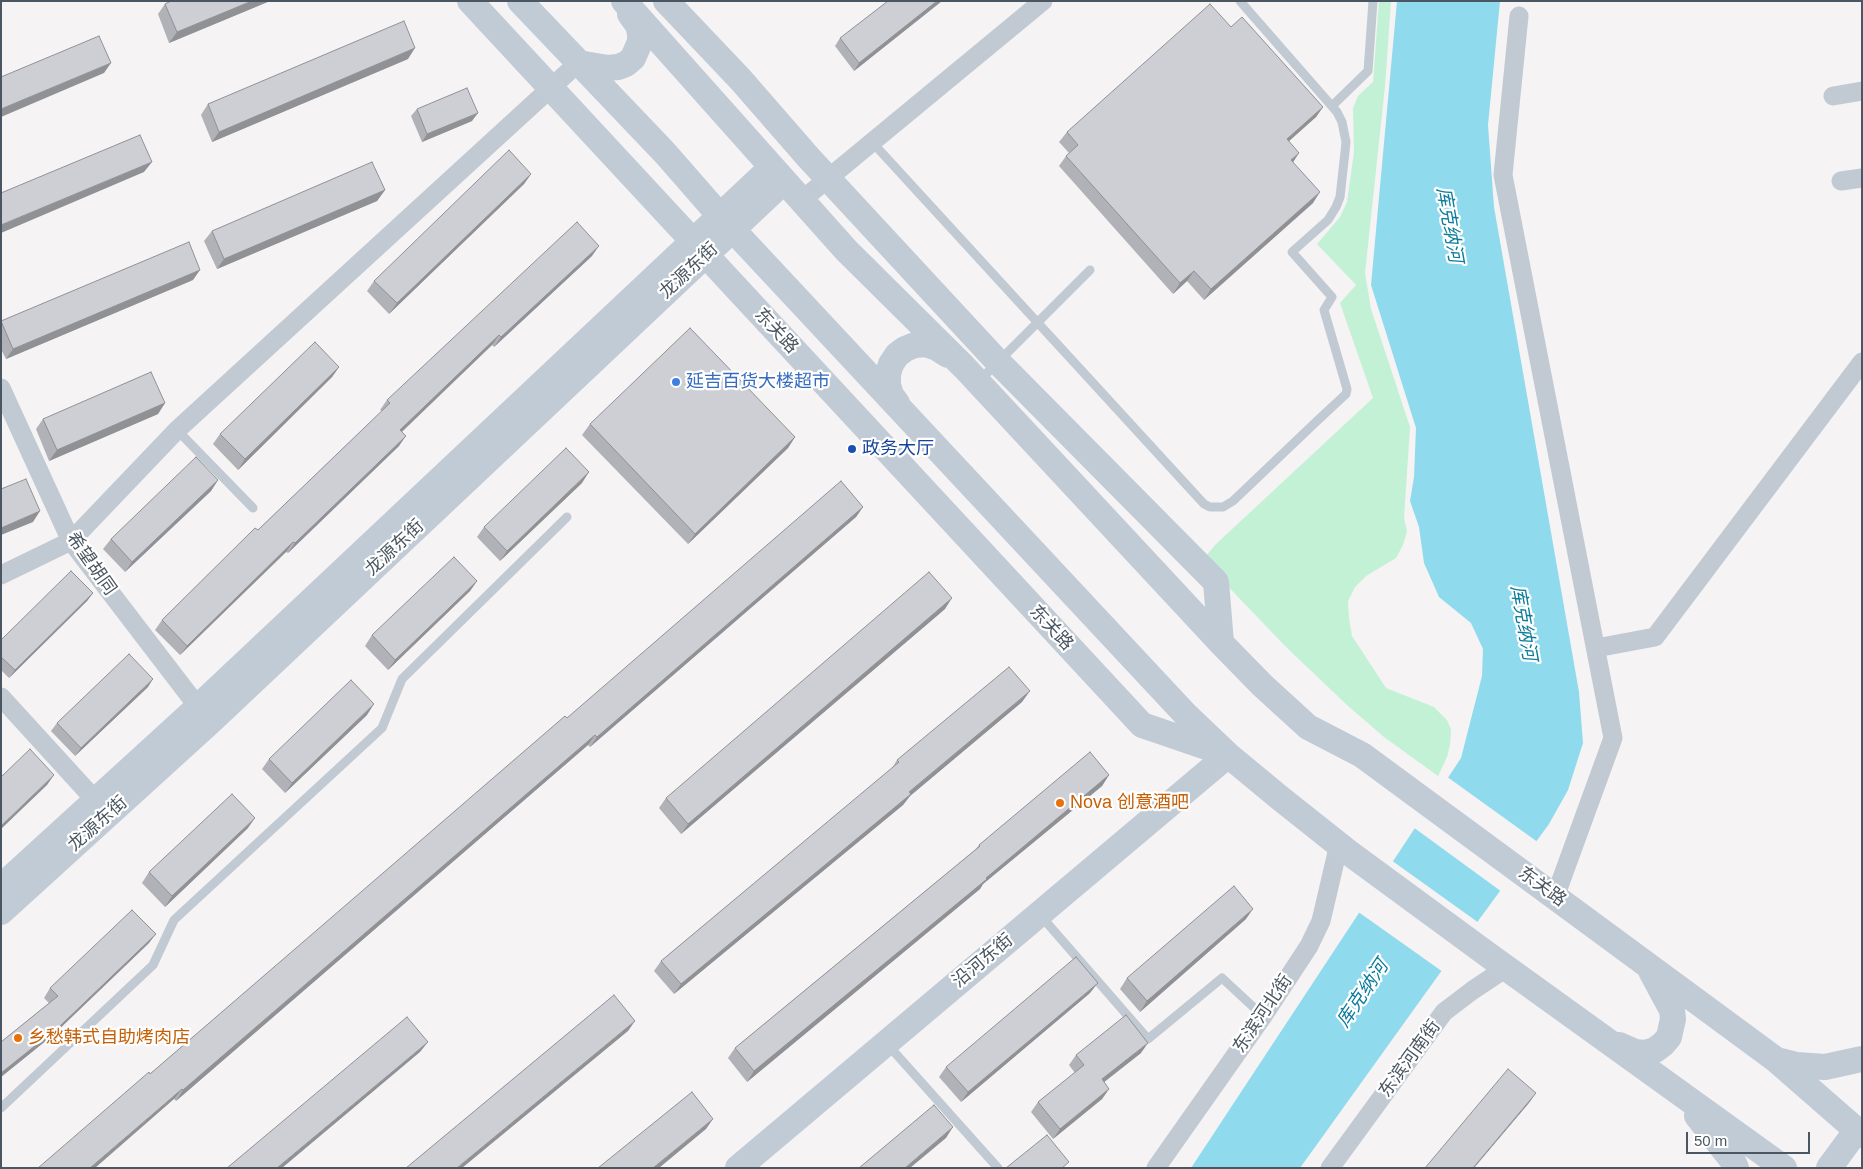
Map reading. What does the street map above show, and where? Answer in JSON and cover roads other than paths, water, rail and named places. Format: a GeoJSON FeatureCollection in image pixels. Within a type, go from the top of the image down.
{"type":"FeatureCollection","features":[{"type":"Feature","properties":{"kind":"main road","name":"东关路"},"geometry":{"type":"LineString","coordinates":[[470,1],[1142,726],[1228,755]]}},
{"type":"Feature","properties":{"kind":"main road","name":"东关路"},"geometry":{"type":"LineString","coordinates":[[520,1],[665,153],[727,223],[1187,716],[1228,755],[1343,848],[1498,963],[1784,1168]]}},
{"type":"Feature","properties":{"kind":"main road","name":"东关路"},"geometry":{"type":"LineString","coordinates":[[623,1],[846,250],[971,375],[1262,685],[1308,727],[1362,755],[1775,1059],[1860,1139]]}},
{"type":"Feature","properties":{"kind":"main road"},"geometry":{"type":"LineString","coordinates":[[578,63],[608,68],[626,64],[633,58],[640,42],[640,34],[638,25],[623,1]]}},
{"type":"Feature","properties":{"kind":"main road"},"geometry":{"type":"LineString","coordinates":[[666,1],[741,80],[828,178],[998,362],[1216,582],[1221,643]]}},
{"type":"Feature","properties":{"kind":"main road","name":"龙源东街"},"geometry":{"type":"LineString","coordinates":[[1,912],[204,715],[778,174]]}},
{"type":"Feature","properties":{"kind":"main road"},"geometry":{"type":"LineString","coordinates":[[902,411],[891,395],[888,385],[888,374],[894,360],[905,349],[926,344],[937,348],[971,375]]}},
{"type":"Feature","properties":{"kind":"main road","name":"龙源东街"},"geometry":{"type":"LineString","coordinates":[[1,887],[96,800],[204,715]]}},
{"type":"Feature","properties":{"kind":"main road","name":"沿河东街"},"geometry":{"type":"LineString","coordinates":[[738,1168],[1228,755]]}},
{"type":"Feature","properties":{"kind":"main road"},"geometry":{"type":"LineString","coordinates":[[1605,1039],[1635,1052],[1645,1053],[1659,1047],[1669,1037],[1673,1019],[1672,1010],[1648,965]]}},
{"type":"Feature","properties":{"kind":"main road"},"geometry":{"type":"LineString","coordinates":[[1775,1059],[1797,1065],[1824,1067],[1862,1059]]}},
{"type":"Feature","properties":{"kind":"main road"},"geometry":{"type":"LineString","coordinates":[[1676,1090],[1733,1161],[1736,1168]]}},
{"type":"Feature","properties":{"kind":"main road"},"geometry":{"type":"LineString","coordinates":[[1829,1168],[1860,1139]]}},
{"type":"Feature","properties":{"kind":"main road"},"geometry":{"type":"LineString","coordinates":[[1850,1168],[1860,1139]]}},
{"type":"Feature","properties":{"kind":"street"},"geometry":{"type":"LineString","coordinates":[[802,200],[1043,1]]}},
{"type":"Feature","properties":{"kind":"street"},"geometry":{"type":"LineString","coordinates":[[1519,16],[1503,175],[1613,738],[1555,896]]}},
{"type":"Feature","properties":{"kind":"street"},"geometry":{"type":"LineString","coordinates":[[1,575],[71,541],[177,430],[578,63]]}},
{"type":"Feature","properties":{"kind":"street"},"geometry":{"type":"LineString","coordinates":[[1833,96],[1862,91]]}},
{"type":"Feature","properties":{"kind":"street"},"geometry":{"type":"LineString","coordinates":[[1841,181],[1862,178]]}},
{"type":"Feature","properties":{"kind":"street"},"geometry":{"type":"LineString","coordinates":[[1596,648],[1655,637],[1862,362]]}},
{"type":"Feature","properties":{"kind":"street","name":"希望胡同"},"geometry":{"type":"LineString","coordinates":[[1,388],[71,541],[204,715]]}},
{"type":"Feature","properties":{"kind":"street"},"geometry":{"type":"LineString","coordinates":[[1,697],[96,800]]}},
{"type":"Feature","properties":{"kind":"street","name":"东滨河北街"},"geometry":{"type":"LineString","coordinates":[[1156,1168],[1263,1016],[1309,946],[1320,921],[1343,848]]}},
{"type":"Feature","properties":{"kind":"street","name":"东滨河南街"},"geometry":{"type":"LineString","coordinates":[[1330,1168],[1444,1012],[1473,990],[1498,963]]}},
{"type":"Feature","properties":{"kind":"lane"},"geometry":{"type":"LineString","coordinates":[[872,142],[1204,504],[1216,508],[1229,505],[1346,394],[1347,389],[1324,310],[1332,298],[1292,252],[1328,220],[1340,197],[1346,142],[1342,122],[1332,106],[1240,1]]}},
{"type":"Feature","properties":{"kind":"lane"},"geometry":{"type":"LineString","coordinates":[[1332,106],[1368,71],[1373,1]]}},
{"type":"Feature","properties":{"kind":"lane"},"geometry":{"type":"LineString","coordinates":[[971,375],[998,362],[1090,270]]}},
{"type":"Feature","properties":{"kind":"lane"},"geometry":{"type":"LineString","coordinates":[[177,430],[253,508]]}},
{"type":"Feature","properties":{"kind":"lane"},"geometry":{"type":"LineString","coordinates":[[1,1108],[152,965],[174,920],[382,728],[402,679],[567,516]]}},
{"type":"Feature","properties":{"kind":"lane"},"geometry":{"type":"LineString","coordinates":[[1039,914],[1148,1039],[1222,978],[1263,1016]]}},
{"type":"Feature","properties":{"kind":"lane"},"geometry":{"type":"LineString","coordinates":[[886,1043],[998,1168]]}},
{"type":"Feature","properties":{"kind":"water","name":"库克纳河"},"geometry":{"type":"Polygon","coordinates":[[[1397,1],[1500,1],[1488,125],[1494,207],[1579,692],[1583,743],[1568,790],[1549,824],[1300,1168],[1191,1168],[1461,758],[1482,676],[1483,649],[1471,623],[1439,597],[1424,563],[1419,527],[1410,501],[1414,477],[1416,428],[1371,285],[1397,1]]]}},
{"type":"Feature","properties":{"kind":"place","name":"延吉百货大楼超市"},"geometry":{"type":"Point","coordinates":[676,382]}},
{"type":"Feature","properties":{"kind":"place","name":"政务大厅"},"geometry":{"type":"Point","coordinates":[852,449]}},
{"type":"Feature","properties":{"kind":"place","name":"Nova 创意酒吧"},"geometry":{"type":"Point","coordinates":[1060,803]}},
{"type":"Feature","properties":{"kind":"place","name":"乡愁韩式自助烤肉店"},"geometry":{"type":"Point","coordinates":[18,1038]}}]}
